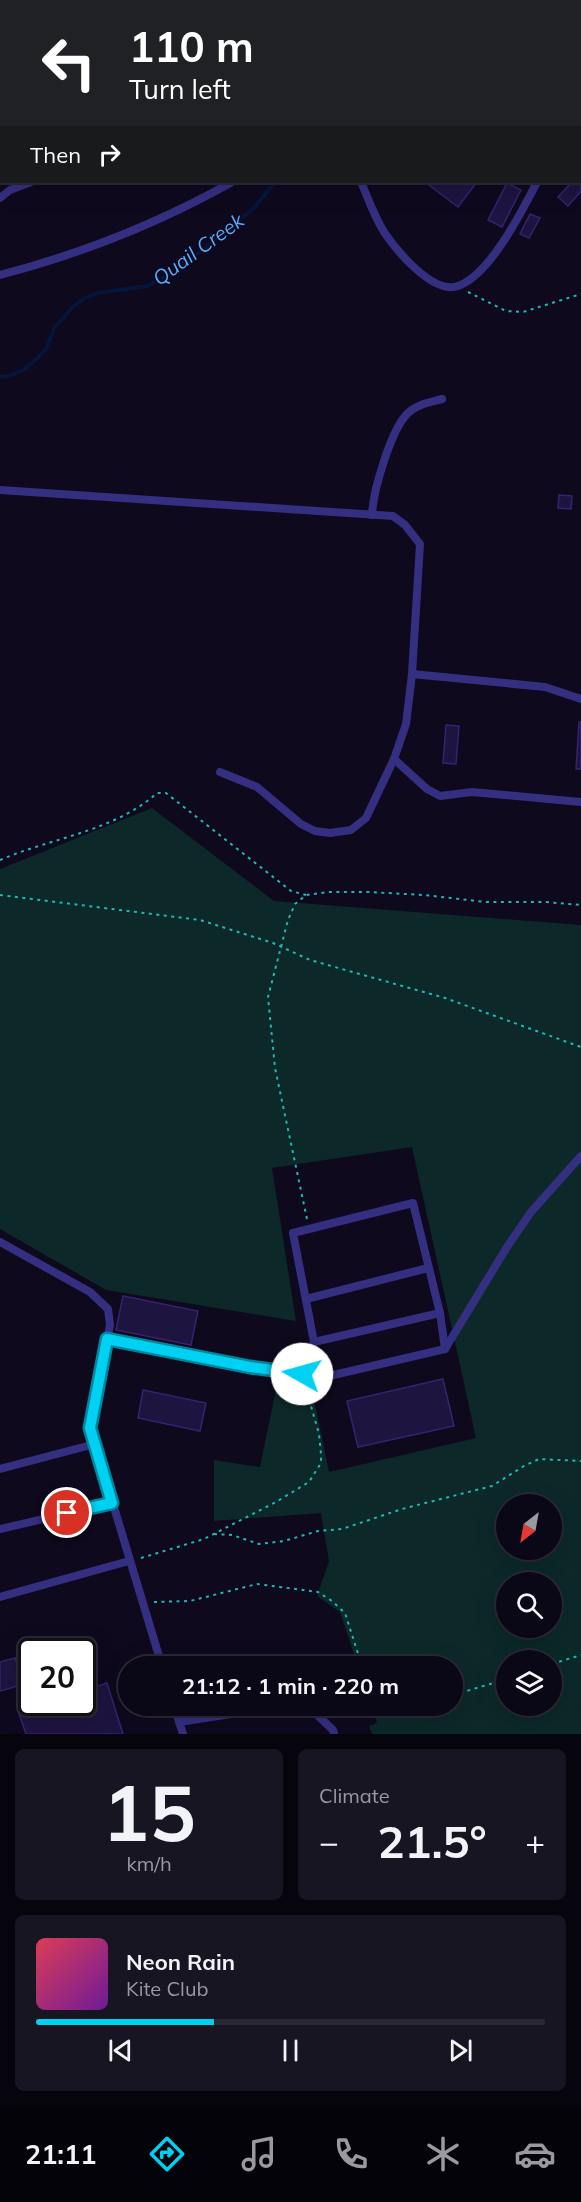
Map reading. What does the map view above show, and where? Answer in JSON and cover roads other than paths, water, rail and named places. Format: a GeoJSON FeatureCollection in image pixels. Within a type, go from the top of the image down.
{"type":"FeatureCollection","features":[{"type":"Feature","properties":{"kind":"lane"},"geometry":{"type":"LineString","coordinates":[[0,198],[10,190],[28,183]]}},
{"type":"Feature","properties":{"kind":"lane"},"geometry":{"type":"LineString","coordinates":[[0,274],[45,263],[170,214],[230,183]]}},
{"type":"Feature","properties":{"kind":"lane"},"geometry":{"type":"LineString","coordinates":[[361,183],[385,234],[414,268],[436,283],[457,287],[474,276],[500,246],[516,223],[536,183]]}},
{"type":"Feature","properties":{"kind":"lane"},"geometry":{"type":"LineString","coordinates":[[372,514],[372,502],[390,442],[398,426],[408,413],[424,403],[442,399]]}},
{"type":"Feature","properties":{"kind":"lane"},"geometry":{"type":"LineString","coordinates":[[0,490],[393,516],[405,525],[420,544],[412,674],[406,724],[394,759],[366,818],[351,830],[330,833],[315,831],[301,824],[257,787],[219,772]]}},
{"type":"Feature","properties":{"kind":"lane"},"geometry":{"type":"LineString","coordinates":[[412,674],[545,687],[581,699]]}},
{"type":"Feature","properties":{"kind":"lane"},"geometry":{"type":"LineString","coordinates":[[394,759],[427,789],[440,796],[472,792],[581,802]]}},
{"type":"Feature","properties":{"kind":"lane"},"geometry":{"type":"LineString","coordinates":[[107,1339],[250,1367],[325,1377],[445,1349],[531,1212],[581,1156]]}},
{"type":"Feature","properties":{"kind":"lane"},"geometry":{"type":"LineString","coordinates":[[302,1374],[314,1342],[293,1233],[413,1203],[440,1313],[445,1349]]}},
{"type":"Feature","properties":{"kind":"lane"},"geometry":{"type":"LineString","coordinates":[[0,1242],[90,1292],[108,1309],[110,1325],[90,1428],[159,1656]]}},
{"type":"Feature","properties":{"kind":"lane"},"geometry":{"type":"LineString","coordinates":[[306,1299],[428,1268]]}},
{"type":"Feature","properties":{"kind":"lane"},"geometry":{"type":"LineString","coordinates":[[314,1342],[440,1313]]}},
{"type":"Feature","properties":{"kind":"lane"},"geometry":{"type":"LineString","coordinates":[[0,1470],[95,1444]]}},
{"type":"Feature","properties":{"kind":"lane"},"geometry":{"type":"LineString","coordinates":[[0,1529],[112,1503]]}},
{"type":"Feature","properties":{"kind":"lane"},"geometry":{"type":"LineString","coordinates":[[0,1597],[129,1561]]}},
{"type":"Feature","properties":{"kind":"lane"},"geometry":{"type":"LineString","coordinates":[[179,1722],[276,1707],[310,1708],[333,1730],[334,1734]]}},
{"type":"Feature","properties":{"kind":"lane"},"geometry":{"type":"LineString","coordinates":[[177,1716],[183,1734]]}},
{"type":"Feature","properties":{"kind":"waterway","name":"Quail Creek"},"geometry":{"type":"LineString","coordinates":[[0,377],[23,370],[35,360],[46,349],[55,327],[74,306],[85,298],[98,293],[147,286],[162,278],[192,258],[254,208],[274,183]]}}]}
